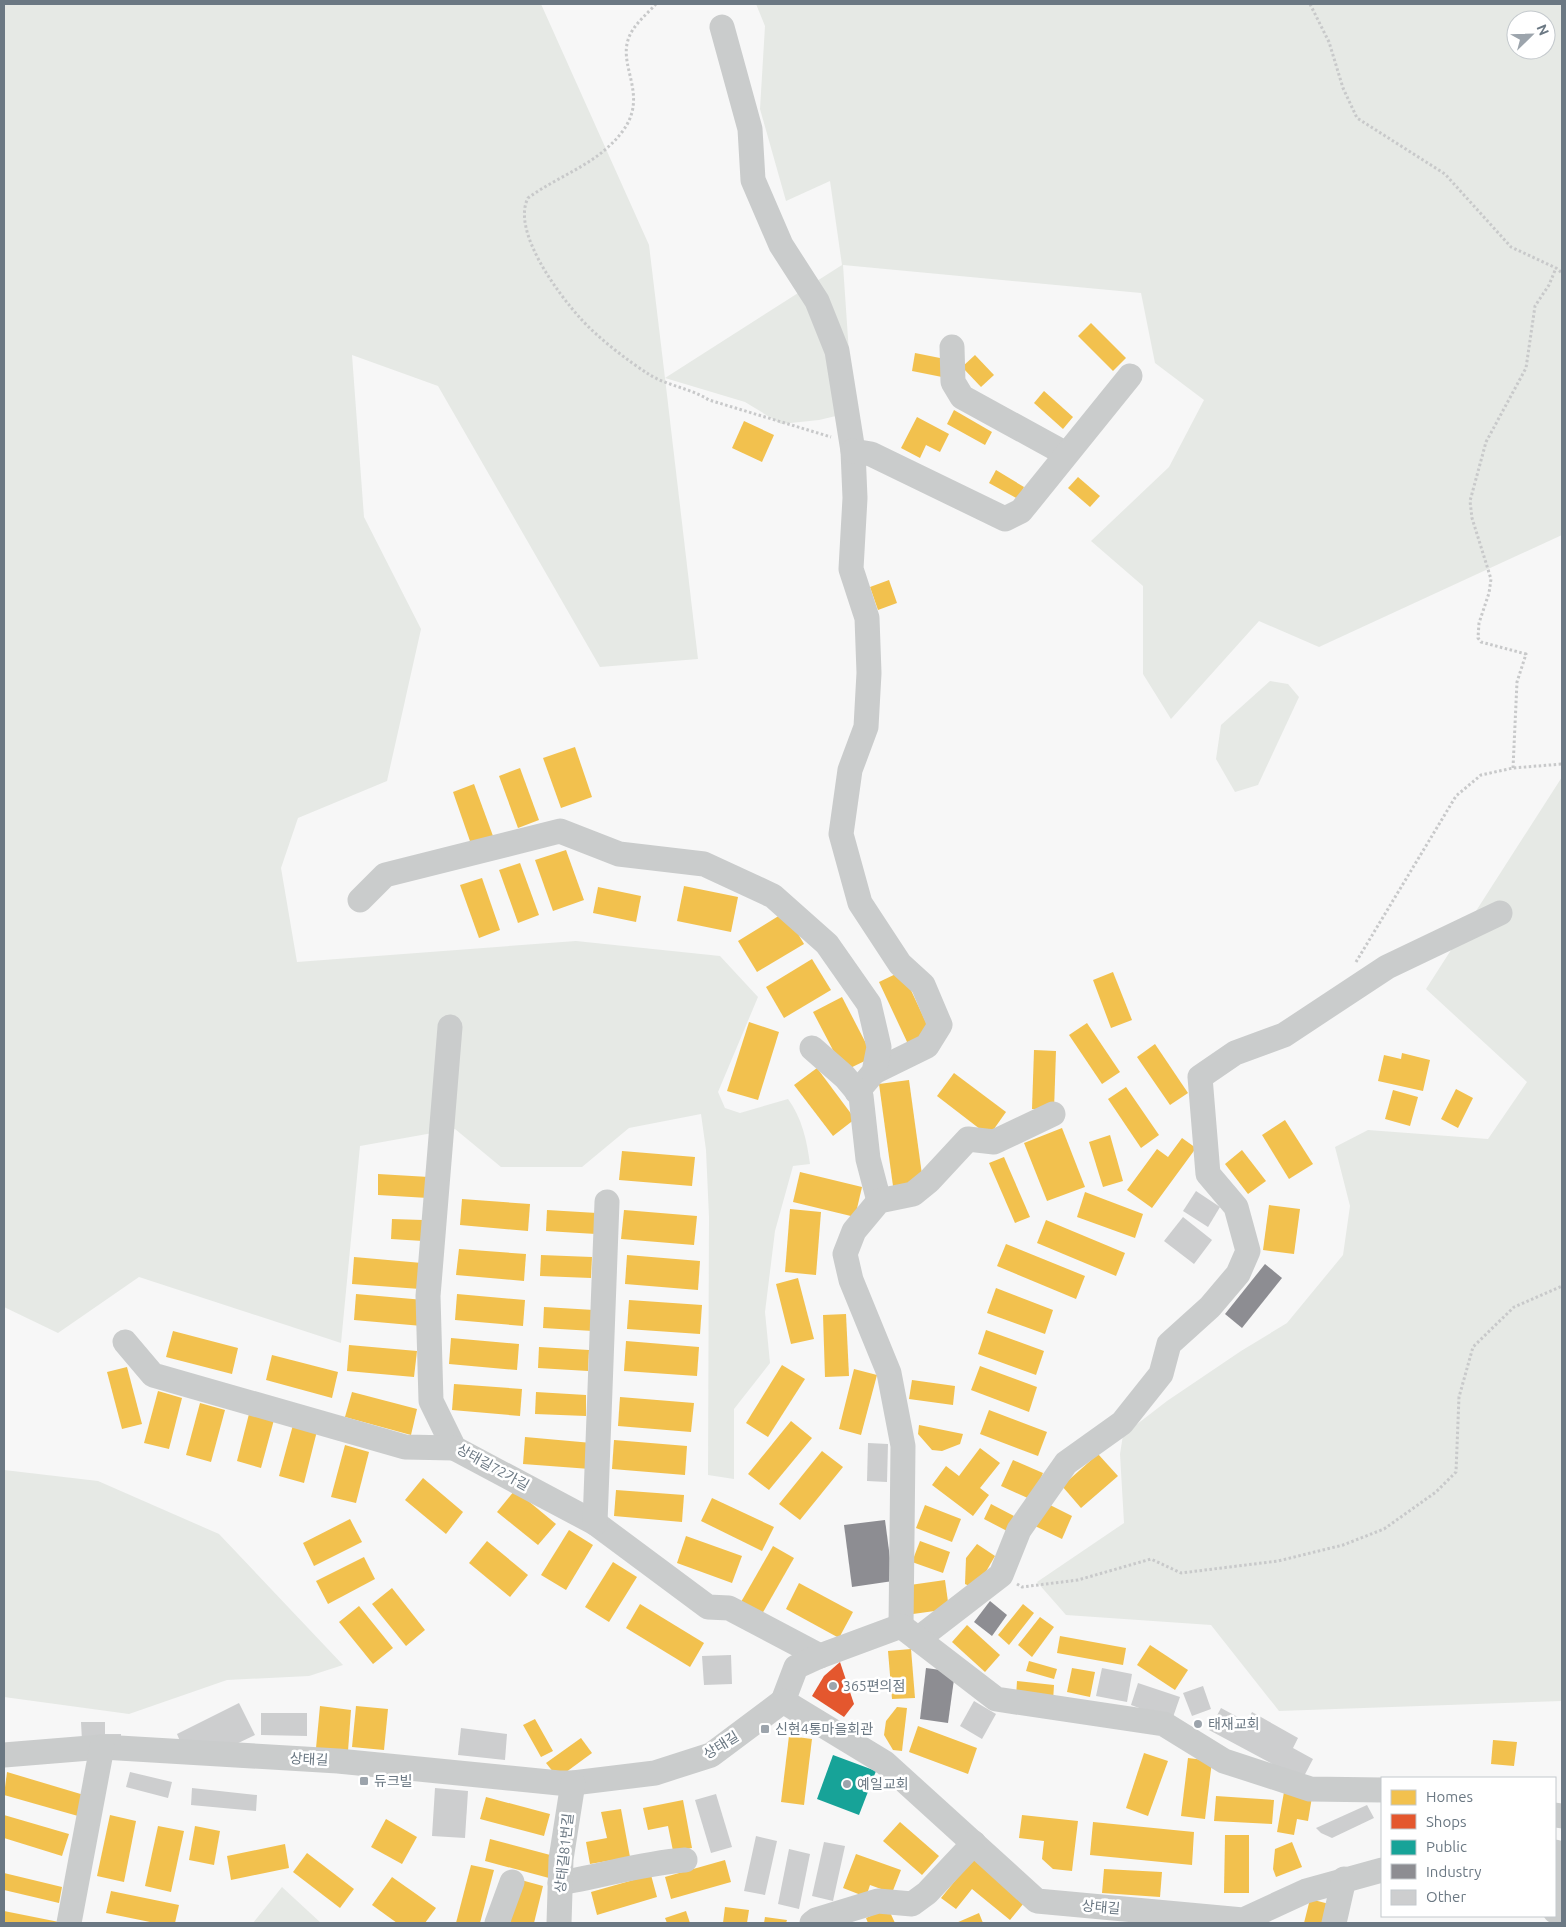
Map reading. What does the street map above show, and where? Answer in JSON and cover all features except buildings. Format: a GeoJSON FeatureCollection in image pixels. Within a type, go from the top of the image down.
{"type":"FeatureCollection","features":[{"type":"Feature","properties":{"kind":"street"},"geometry":{"type":"LineString","coordinates":[[722,27],[750,129],[753,180],[781,245],[818,302],[838,351],[852,445],[855,498],[851,569],[867,618],[870,673],[866,727],[850,770],[841,834],[860,903],[900,964],[923,984],[940,1025],[927,1046],[874,1072],[858,1092]]}},
{"type":"Feature","properties":{"kind":"street"},"geometry":{"type":"LineString","coordinates":[[952,347],[953,382],[962,397],[1066,454]]}},
{"type":"Feature","properties":{"kind":"street"},"geometry":{"type":"LineString","coordinates":[[852,445],[1005,519],[1021,511],[1130,376]]}},
{"type":"Feature","properties":{"kind":"street"},"geometry":{"type":"LineString","coordinates":[[360,900],[385,875],[560,831],[619,854],[704,864],[773,896],[827,944],[869,1004],[879,1047],[874,1072]]}},
{"type":"Feature","properties":{"kind":"street"},"geometry":{"type":"LineString","coordinates":[[1048,1923],[1037,1901],[885,1763],[783,1701],[796,1667],[820,1656],[910,1633],[1001,1574],[1019,1530],[1066,1463],[1122,1423],[1160,1374],[1169,1344],[1222,1294],[1238,1274],[1248,1251],[1236,1207],[1208,1174],[1200,1077],[1235,1053],[1284,1035],[1387,967],[1500,913]]}},
{"type":"Feature","properties":{"kind":"street","name":"상태길72가길"},"geometry":{"type":"LineString","coordinates":[[450,1027],[428,1296],[430,1401],[454,1448],[595,1522],[708,1607],[728,1608],[820,1656]]}},
{"type":"Feature","properties":{"kind":"street"},"geometry":{"type":"LineString","coordinates":[[812,1048],[845,1077],[861,1096],[868,1159],[879,1201]]}},
{"type":"Feature","properties":{"kind":"street"},"geometry":{"type":"LineString","coordinates":[[910,1633],[903,1446],[889,1373],[851,1280],[845,1254],[854,1230],[870,1215],[879,1201],[913,1194],[968,1139],[994,1142],[1053,1114]]}},
{"type":"Feature","properties":{"kind":"street"},"geometry":{"type":"LineString","coordinates":[[595,1522],[607,1202]]}},
{"type":"Feature","properties":{"kind":"street"},"geometry":{"type":"LineString","coordinates":[[125,1342],[153,1375],[405,1447],[454,1448]]}},
{"type":"Feature","properties":{"kind":"street"},"geometry":{"type":"LineString","coordinates":[[910,1633],[996,1699],[1164,1724],[1224,1761],[1310,1789],[1381,1790]]}},
{"type":"Feature","properties":{"kind":"street","name":"상태길"},"geometry":{"type":"LineString","coordinates":[[4,1755],[102,1747],[338,1761],[573,1783],[655,1772],[711,1755],[783,1701]]}},
{"type":"Feature","properties":{"kind":"street"},"geometry":{"type":"LineString","coordinates":[[69,1923],[102,1747]]}},
{"type":"Feature","properties":{"kind":"street","name":"상태길81번길"},"geometry":{"type":"LineString","coordinates":[[559,1923],[561,1859],[573,1783]]}},
{"type":"Feature","properties":{"kind":"street"},"geometry":{"type":"LineString","coordinates":[[812,1923],[816,1920],[878,1901],[912,1904],[927,1893],[974,1843]]}},
{"type":"Feature","properties":{"kind":"street"},"geometry":{"type":"LineString","coordinates":[[560,1884],[605,1876],[652,1862],[685,1860]]}},
{"type":"Feature","properties":{"kind":"street","name":"상태길"},"geometry":{"type":"LineString","coordinates":[[1037,1901],[1243,1920],[1306,1891],[1381,1870]]}},
{"type":"Feature","properties":{"kind":"street"},"geometry":{"type":"LineString","coordinates":[[1556,1906],[1562,1873]]}},
{"type":"Feature","properties":{"kind":"street"},"geometry":{"type":"LineString","coordinates":[[1334,1923],[1344,1879]]}},
{"type":"Feature","properties":{"kind":"street"},"geometry":{"type":"LineString","coordinates":[[497,1923],[512,1882]]}},
{"type":"Feature","properties":{"kind":"path"},"geometry":{"type":"LineString","coordinates":[[656,4],[633,30],[627,42],[627,56],[634,96],[626,125],[615,140],[593,160],[528,198],[524,213],[528,241],[582,320],[649,374],[697,392],[709,400],[832,437],[852,445]]}},
{"type":"Feature","properties":{"kind":"path"},"geometry":{"type":"LineString","coordinates":[[1310,4],[1329,42],[1343,88],[1357,118],[1444,174],[1511,247],[1556,268],[1562,273]]}},
{"type":"Feature","properties":{"kind":"path"},"geometry":{"type":"LineString","coordinates":[[1513,768],[1517,682],[1526,654],[1481,642],[1478,638],[1479,623],[1491,579],[1472,518],[1470,501],[1486,442],[1526,368],[1534,306],[1549,285],[1556,268]]}},
{"type":"Feature","properties":{"kind":"path"},"geometry":{"type":"LineString","coordinates":[[1354,965],[1456,796],[1481,776],[1513,768],[1562,764]]}},
{"type":"Feature","properties":{"kind":"path"},"geometry":{"type":"LineString","coordinates":[[1001,1574],[1022,1587],[1078,1580],[1151,1559],[1181,1573],[1223,1569],[1278,1561],[1315,1552],[1343,1545],[1384,1529],[1436,1492],[1456,1472],[1459,1397],[1473,1347],[1514,1307],[1562,1286]]}},
{"type":"Feature","properties":{"kind":"shaded area"},"geometry":{"type":"Polygon","coordinates":[[[4,4],[541,4],[649,245],[698,659],[600,667],[438,386],[352,355],[364,517],[421,629],[387,781],[298,818],[281,868],[297,962],[576,941],[720,956],[758,997],[718,1092],[725,1108],[740,1113],[788,1099],[797,1114],[803,1130],[810,1164],[793,1166],[775,1231],[765,1312],[770,1363],[734,1409],[734,1479],[708,1475],[709,1217],[706,1150],[701,1114],[629,1128],[582,1167],[501,1167],[455,1129],[360,1146],[341,1343],[139,1277],[58,1333],[4,1307],[4,4]]]}},
{"type":"Feature","properties":{"kind":"shaded area"},"geometry":{"type":"Polygon","coordinates":[[[756,4],[1562,4],[1562,535],[1319,647],[1259,621],[1171,719],[1143,674],[1143,586],[1091,541],[1169,467],[1204,400],[1155,363],[1141,293],[843,265],[849,353],[857,411],[819,420],[781,424],[745,402],[665,378],[842,265],[830,181],[786,201],[760,109],[765,26],[756,4]]]}},
{"type":"Feature","properties":{"kind":"shaded area"},"geometry":{"type":"Polygon","coordinates":[[[1270,681],[1288,684],[1299,697],[1258,785],[1235,792],[1216,759],[1221,725],[1270,681]]]}},
{"type":"Feature","properties":{"kind":"shaded area"},"geometry":{"type":"Polygon","coordinates":[[[1562,777],[1562,1701],[1279,1711],[1211,1625],[1066,1615],[1037,1582],[1124,1523],[1120,1454],[1123,1435],[1167,1401],[1241,1351],[1287,1323],[1343,1255],[1350,1206],[1335,1147],[1368,1130],[1488,1139],[1527,1082],[1426,989],[1562,777]]]}},
{"type":"Feature","properties":{"kind":"shaded area"},"geometry":{"type":"Polygon","coordinates":[[[4,1470],[98,1481],[219,1534],[343,1665],[309,1676],[227,1680],[129,1714],[4,1697],[4,1470]]]}},
{"type":"Feature","properties":{"kind":"shaded area"},"geometry":{"type":"Polygon","coordinates":[[[282,1887],[321,1923],[253,1923],[282,1887]]]}},
{"type":"Feature","properties":{"kind":"place","name":"365편의점"},"geometry":{"type":"Point","coordinates":[833,1686]}},
{"type":"Feature","properties":{"kind":"place","name":"태재교회"},"geometry":{"type":"Point","coordinates":[1198,1724]}},
{"type":"Feature","properties":{"kind":"place","name":"신현4통마을회관"},"geometry":{"type":"Point","coordinates":[765,1729]}},
{"type":"Feature","properties":{"kind":"place","name":"듀크빌"},"geometry":{"type":"Point","coordinates":[364,1781]}},
{"type":"Feature","properties":{"kind":"place","name":"예일교회"},"geometry":{"type":"Point","coordinates":[847,1784]}}]}
